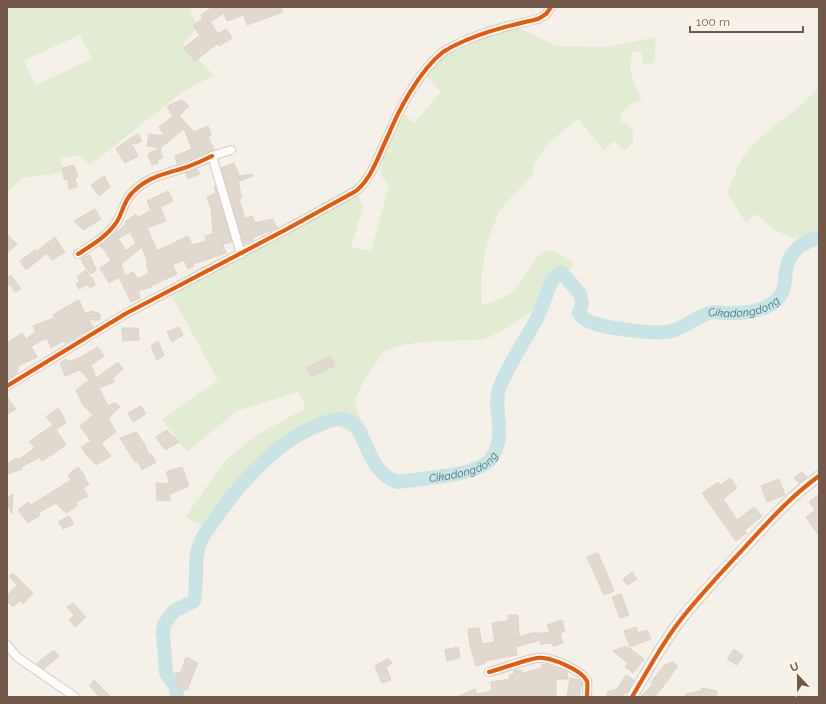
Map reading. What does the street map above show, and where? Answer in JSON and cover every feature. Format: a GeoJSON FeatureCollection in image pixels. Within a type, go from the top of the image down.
{"type":"FeatureCollection","features":[{"type":"Feature","properties":{"kind":"street"},"geometry":{"type":"LineString","coordinates":[[7,386],[125,314],[331,206],[362,186],[368,178],[390,131],[414,87],[433,62],[443,52],[477,36],[538,19],[546,14],[551,7]]}},
{"type":"Feature","properties":{"kind":"street"},"geometry":{"type":"LineString","coordinates":[[78,254],[99,240],[117,222],[130,194],[142,185],[160,174],[187,167],[212,156],[231,150]]}},
{"type":"Feature","properties":{"kind":"street"},"geometry":{"type":"LineString","coordinates":[[212,156],[241,254]]}},
{"type":"Feature","properties":{"kind":"street"},"geometry":{"type":"LineString","coordinates":[[632,697],[655,657],[678,623],[705,590],[778,512],[804,487],[819,476]]}},
{"type":"Feature","properties":{"kind":"street"},"geometry":{"type":"LineString","coordinates":[[7,645],[17,657],[75,697]]}},
{"type":"Feature","properties":{"kind":"street"},"geometry":{"type":"LineString","coordinates":[[489,672],[539,658],[554,661],[570,668],[585,678],[587,685],[587,697]]}},
{"type":"Feature","properties":{"kind":"green space"},"geometry":{"type":"Polygon","coordinates":[[[7,7],[196,7],[190,10],[198,27],[182,44],[214,75],[182,92],[90,165],[78,155],[61,158],[62,172],[23,178],[7,192],[7,7]],[[80,35],[24,60],[35,85],[92,59],[80,35]]]}},
{"type":"Feature","properties":{"kind":"green space"},"geometry":{"type":"Polygon","coordinates":[[[519,28],[556,46],[606,47],[656,37],[654,63],[643,64],[641,51],[632,52],[630,70],[634,84],[642,101],[629,106],[620,116],[622,122],[629,125],[633,131],[633,142],[625,151],[614,141],[604,151],[578,118],[544,149],[535,162],[531,176],[497,215],[487,244],[483,264],[481,284],[482,305],[507,296],[511,293],[522,281],[538,256],[544,252],[552,251],[574,264],[547,298],[527,315],[504,330],[482,340],[437,341],[406,344],[384,351],[363,382],[355,400],[358,414],[369,432],[353,433],[337,426],[326,424],[292,445],[262,471],[206,528],[185,517],[227,459],[257,435],[306,408],[298,392],[237,411],[187,452],[162,419],[218,380],[167,287],[203,266],[249,246],[356,193],[363,206],[351,247],[371,251],[389,186],[380,174],[385,146],[401,112],[414,123],[441,92],[425,75],[453,47],[465,39],[519,28]]]}},
{"type":"Feature","properties":{"kind":"green space"},"geometry":{"type":"Polygon","coordinates":[[[819,88],[819,240],[800,239],[784,235],[771,227],[756,214],[746,223],[727,193],[742,158],[755,143],[777,123],[798,108],[819,88]]]}},
{"type":"Feature","properties":{"kind":"building"},"geometry":{"type":"Polygon","coordinates":[[[213,7],[281,7],[283,12],[247,25],[244,15],[227,21],[224,13],[210,22],[218,34],[226,29],[232,38],[219,46],[217,44],[195,61],[184,48],[200,35],[193,26],[203,18],[201,15],[213,7]]]}},
{"type":"Feature","properties":{"kind":"building"},"geometry":{"type":"Polygon","coordinates":[[[182,100],[189,106],[179,116],[194,132],[208,126],[211,135],[208,137],[214,150],[177,164],[175,156],[192,149],[184,129],[160,148],[147,146],[149,134],[165,136],[159,127],[173,116],[167,106],[182,100]]]}},
{"type":"Feature","properties":{"kind":"building"},"geometry":{"type":"Polygon","coordinates":[[[138,134],[142,141],[135,144],[131,143],[138,156],[125,163],[116,149],[138,134]]]}},
{"type":"Feature","properties":{"kind":"building"},"geometry":{"type":"Polygon","coordinates":[[[161,148],[163,158],[157,160],[158,163],[152,165],[148,154],[161,148]]]}},
{"type":"Feature","properties":{"kind":"building"},"geometry":{"type":"Polygon","coordinates":[[[234,163],[239,176],[252,174],[253,176],[238,182],[242,198],[239,199],[245,219],[252,216],[255,223],[273,219],[277,228],[252,238],[253,240],[244,244],[221,168],[234,163]]]}},
{"type":"Feature","properties":{"kind":"building"},"geometry":{"type":"Polygon","coordinates":[[[74,165],[78,177],[75,178],[77,187],[69,189],[68,180],[64,179],[62,168],[74,165]]]}},
{"type":"Feature","properties":{"kind":"building"},"geometry":{"type":"Polygon","coordinates":[[[197,169],[200,174],[188,179],[186,173],[197,169]]]}},
{"type":"Feature","properties":{"kind":"building"},"geometry":{"type":"Polygon","coordinates":[[[104,176],[110,187],[99,196],[91,185],[104,176]]]}},
{"type":"Feature","properties":{"kind":"building"},"geometry":{"type":"Polygon","coordinates":[[[215,186],[232,242],[223,244],[226,253],[193,264],[194,266],[188,269],[184,260],[172,265],[177,274],[151,287],[138,291],[140,298],[131,302],[119,277],[109,283],[100,268],[111,261],[106,252],[100,246],[126,224],[125,222],[136,214],[137,218],[151,210],[147,201],[168,191],[173,201],[160,207],[166,221],[147,228],[157,251],[188,236],[192,245],[206,241],[205,236],[213,234],[211,208],[207,197],[216,193],[215,186]],[[130,232],[118,238],[126,251],[136,243],[130,232]],[[142,247],[121,264],[125,276],[133,272],[138,279],[149,273],[146,264],[148,263],[142,247]]]}},
{"type":"Feature","properties":{"kind":"building"},"geometry":{"type":"Polygon","coordinates":[[[95,209],[101,219],[83,230],[74,221],[95,209]]]}},
{"type":"Feature","properties":{"kind":"building"},"geometry":{"type":"Polygon","coordinates":[[[7,234],[17,244],[7,253],[7,234]]]}},
{"type":"Feature","properties":{"kind":"building"},"geometry":{"type":"Polygon","coordinates":[[[55,237],[65,252],[52,260],[47,253],[26,270],[20,261],[35,250],[36,252],[55,237]]]}},
{"type":"Feature","properties":{"kind":"building"},"geometry":{"type":"Polygon","coordinates":[[[90,255],[96,270],[91,274],[81,258],[90,255]]]}},
{"type":"Feature","properties":{"kind":"building"},"geometry":{"type":"Polygon","coordinates":[[[86,270],[90,277],[92,277],[95,285],[90,288],[87,284],[79,289],[76,284],[80,282],[77,277],[86,270]]]}},
{"type":"Feature","properties":{"kind":"building"},"geometry":{"type":"Polygon","coordinates":[[[11,275],[21,289],[15,292],[10,284],[7,287],[7,278],[11,275]]]}},
{"type":"Feature","properties":{"kind":"building"},"geometry":{"type":"Polygon","coordinates":[[[79,300],[85,314],[92,311],[100,314],[100,320],[89,320],[93,327],[65,343],[63,341],[51,348],[47,338],[31,346],[37,357],[18,366],[18,373],[7,379],[7,343],[22,333],[26,339],[36,332],[33,326],[54,318],[53,315],[79,300]]]}},
{"type":"Feature","properties":{"kind":"building"},"geometry":{"type":"Polygon","coordinates":[[[179,327],[183,335],[172,342],[167,332],[179,327]]]}},
{"type":"Feature","properties":{"kind":"building"},"geometry":{"type":"Polygon","coordinates":[[[122,328],[138,328],[139,340],[123,341],[122,328]]]}},
{"type":"Feature","properties":{"kind":"building"},"geometry":{"type":"Polygon","coordinates":[[[158,341],[164,355],[157,360],[151,346],[158,341]]]}},
{"type":"Feature","properties":{"kind":"building"},"geometry":{"type":"Polygon","coordinates":[[[98,347],[104,356],[91,365],[96,378],[118,362],[123,369],[113,378],[114,382],[99,388],[108,406],[115,402],[120,407],[108,418],[116,432],[101,443],[111,456],[96,465],[81,447],[91,441],[80,426],[93,415],[83,405],[76,390],[89,380],[80,370],[65,376],[60,363],[66,359],[68,362],[81,357],[98,347]]]}},
{"type":"Feature","properties":{"kind":"building"},"geometry":{"type":"Polygon","coordinates":[[[330,356],[335,366],[311,376],[306,368],[330,356]]]}},
{"type":"Feature","properties":{"kind":"building"},"geometry":{"type":"Polygon","coordinates":[[[7,397],[16,409],[7,415],[7,397]]]}},
{"type":"Feature","properties":{"kind":"building"},"geometry":{"type":"Polygon","coordinates":[[[141,406],[146,414],[133,422],[128,413],[141,406]]]}},
{"type":"Feature","properties":{"kind":"building"},"geometry":{"type":"Polygon","coordinates":[[[58,408],[66,423],[57,429],[46,417],[58,408]]]}},
{"type":"Feature","properties":{"kind":"building"},"geometry":{"type":"Polygon","coordinates":[[[53,425],[66,445],[42,461],[40,457],[21,467],[22,469],[8,474],[7,464],[17,458],[18,460],[35,448],[29,442],[53,425]]]}},
{"type":"Feature","properties":{"kind":"building"},"geometry":{"type":"Polygon","coordinates":[[[167,430],[179,442],[165,450],[156,437],[167,430]]]}},
{"type":"Feature","properties":{"kind":"building"},"geometry":{"type":"Polygon","coordinates":[[[136,432],[145,445],[149,455],[151,454],[156,462],[142,470],[137,461],[135,462],[120,438],[136,432]]]}},
{"type":"Feature","properties":{"kind":"building"},"geometry":{"type":"Polygon","coordinates":[[[78,467],[89,484],[83,488],[88,496],[76,502],[77,506],[66,513],[56,503],[38,513],[40,515],[28,523],[18,510],[29,502],[31,505],[71,480],[68,475],[78,467]]]}},
{"type":"Feature","properties":{"kind":"building"},"geometry":{"type":"Polygon","coordinates":[[[182,467],[189,486],[170,494],[170,501],[157,500],[156,483],[170,484],[166,472],[182,467]]]}},
{"type":"Feature","properties":{"kind":"building"},"geometry":{"type":"Polygon","coordinates":[[[802,472],[807,477],[799,483],[794,478],[802,472]]]}},
{"type":"Feature","properties":{"kind":"building"},"geometry":{"type":"Polygon","coordinates":[[[730,478],[737,488],[723,499],[737,520],[754,507],[762,516],[745,530],[747,533],[736,541],[702,493],[718,482],[721,485],[730,478]]]}},
{"type":"Feature","properties":{"kind":"building"},"geometry":{"type":"Polygon","coordinates":[[[779,479],[785,495],[767,502],[761,486],[779,479]]]}},
{"type":"Feature","properties":{"kind":"building"},"geometry":{"type":"Polygon","coordinates":[[[13,494],[12,514],[7,503],[7,498],[13,494]]]}},
{"type":"Feature","properties":{"kind":"building"},"geometry":{"type":"Polygon","coordinates":[[[819,494],[819,536],[806,517],[816,510],[809,502],[819,494]]]}},
{"type":"Feature","properties":{"kind":"building"},"geometry":{"type":"Polygon","coordinates":[[[69,516],[74,524],[63,529],[58,522],[69,516]]]}},
{"type":"Feature","properties":{"kind":"building"},"geometry":{"type":"Polygon","coordinates":[[[598,553],[614,591],[604,595],[587,557],[598,553]]]}},
{"type":"Feature","properties":{"kind":"building"},"geometry":{"type":"Polygon","coordinates":[[[632,572],[637,579],[627,585],[623,579],[632,572]]]}},
{"type":"Feature","properties":{"kind":"building"},"geometry":{"type":"Polygon","coordinates":[[[13,573],[33,593],[23,604],[20,600],[13,607],[7,601],[7,596],[17,585],[9,576],[13,573]]]}},
{"type":"Feature","properties":{"kind":"building"},"geometry":{"type":"Polygon","coordinates":[[[621,594],[629,615],[620,618],[612,597],[621,594]]]}},
{"type":"Feature","properties":{"kind":"building"},"geometry":{"type":"Polygon","coordinates":[[[73,603],[86,617],[75,627],[69,620],[74,615],[67,607],[73,603]]]}},
{"type":"Feature","properties":{"kind":"building"},"geometry":{"type":"Polygon","coordinates":[[[508,615],[518,615],[519,637],[532,633],[550,633],[547,625],[562,620],[565,631],[560,633],[563,643],[553,646],[552,643],[540,644],[540,640],[516,647],[517,655],[485,661],[485,663],[476,666],[470,645],[468,629],[479,628],[482,644],[495,642],[492,623],[508,621],[508,615]]]}},
{"type":"Feature","properties":{"kind":"building"},"geometry":{"type":"Polygon","coordinates":[[[636,627],[638,633],[647,630],[651,639],[630,647],[624,631],[636,627]]]}},
{"type":"Feature","properties":{"kind":"building"},"geometry":{"type":"Polygon","coordinates":[[[626,646],[644,659],[633,673],[625,667],[628,663],[613,651],[626,646]]]}},
{"type":"Feature","properties":{"kind":"building"},"geometry":{"type":"Polygon","coordinates":[[[458,647],[460,658],[447,661],[445,650],[458,647]]]}},
{"type":"Feature","properties":{"kind":"building"},"geometry":{"type":"Polygon","coordinates":[[[734,649],[743,656],[737,665],[727,659],[734,649]]]}},
{"type":"Feature","properties":{"kind":"building"},"geometry":{"type":"Polygon","coordinates":[[[54,650],[59,656],[44,669],[39,666],[37,663],[54,650]]]}},
{"type":"Feature","properties":{"kind":"building"},"geometry":{"type":"Polygon","coordinates":[[[186,657],[198,663],[187,690],[179,688],[176,673],[181,672],[186,657]]]}},
{"type":"Feature","properties":{"kind":"building"},"geometry":{"type":"Polygon","coordinates":[[[388,658],[392,663],[386,667],[391,680],[382,683],[375,666],[388,658]]]}},
{"type":"Feature","properties":{"kind":"building"},"geometry":{"type":"Polygon","coordinates":[[[673,662],[678,666],[655,697],[640,697],[653,684],[651,683],[664,665],[673,662]]]}},
{"type":"Feature","properties":{"kind":"building"},"geometry":{"type":"Polygon","coordinates":[[[547,664],[567,672],[568,679],[556,679],[556,697],[456,697],[475,689],[477,694],[492,691],[491,682],[510,679],[509,675],[514,674],[514,670],[522,670],[523,673],[542,668],[541,665],[547,664]]]}},
{"type":"Feature","properties":{"kind":"building"},"geometry":{"type":"Polygon","coordinates":[[[626,675],[634,680],[628,691],[622,697],[607,697],[607,692],[617,689],[626,675]]]}},
{"type":"Feature","properties":{"kind":"building"},"geometry":{"type":"Polygon","coordinates":[[[570,678],[579,680],[582,683],[579,697],[567,697],[570,678]]]}},
{"type":"Feature","properties":{"kind":"building"},"geometry":{"type":"Polygon","coordinates":[[[94,680],[111,697],[100,697],[89,686],[94,680]]]}},
{"type":"Feature","properties":{"kind":"building"},"geometry":{"type":"Polygon","coordinates":[[[702,688],[717,691],[716,697],[686,697],[685,694],[701,691],[702,688]]]}},
{"type":"Feature","properties":{"kind":"waterway","name":"Cikadongdong"},"geometry":{"type":"LineString","coordinates":[[177,697],[176,687],[166,673],[163,633],[164,625],[174,611],[194,601],[196,586],[196,563],[198,548],[202,538],[237,490],[263,462],[292,439],[327,422],[336,419],[344,419],[354,425],[359,432],[379,469],[387,477],[397,482],[446,476],[473,470],[490,460],[496,449],[499,441],[497,401],[499,389],[511,363],[542,307],[552,280],[560,273],[563,274],[580,294],[582,303],[579,313],[583,318],[590,322],[626,330],[653,332],[672,331],[713,312],[746,312],[764,308],[774,302],[779,297],[784,287],[787,265],[791,256],[801,246],[819,237]]}},
{"type":"Feature","properties":{"kind":"cycle path"},"geometry":{"type":"LineString","coordinates":[[7,386],[125,314],[356,191],[362,186],[371,173],[398,114],[418,79],[434,60],[448,49],[471,38],[538,19],[546,14],[551,7]]}},
{"type":"Feature","properties":{"kind":"cycle path"},"geometry":{"type":"LineString","coordinates":[[78,254],[112,228],[118,220],[129,197],[138,187],[158,176],[187,167],[212,156]]}},
{"type":"Feature","properties":{"kind":"cycle path"},"geometry":{"type":"LineString","coordinates":[[632,697],[666,640],[695,603],[762,528],[799,492],[819,476]]}},
{"type":"Feature","properties":{"kind":"cycle path"},"geometry":{"type":"LineString","coordinates":[[489,672],[537,658],[557,661],[579,672],[584,677],[587,681],[587,697]]}}]}
